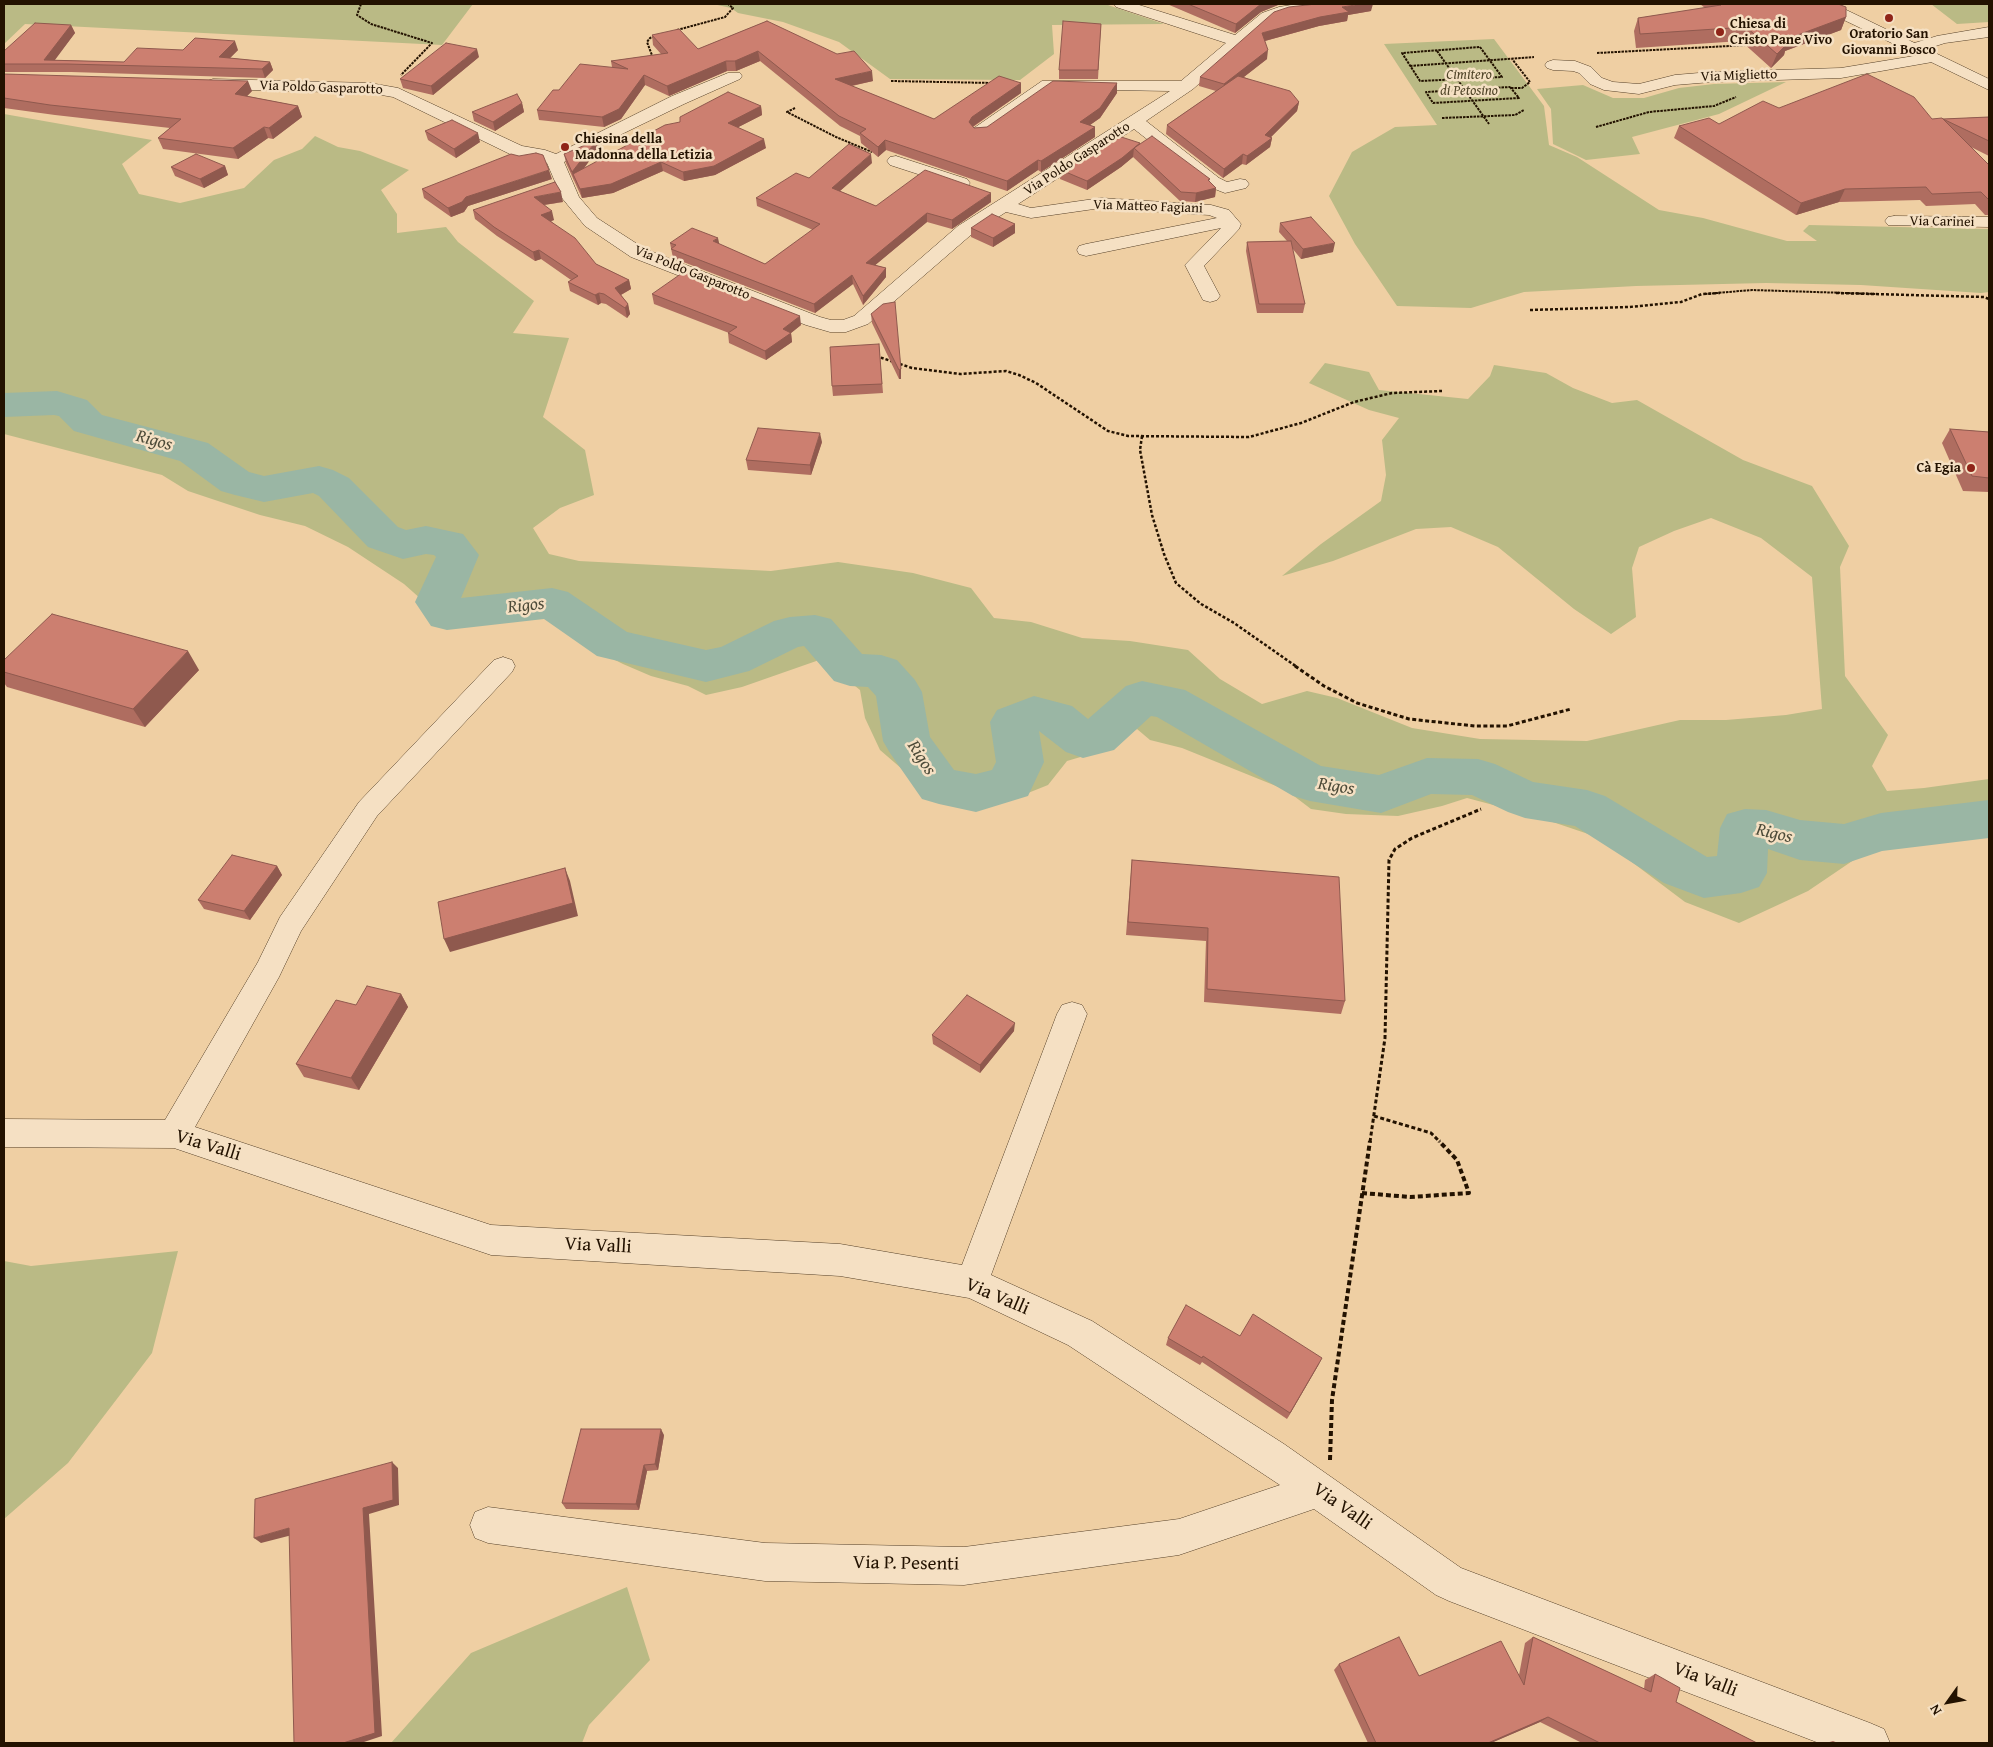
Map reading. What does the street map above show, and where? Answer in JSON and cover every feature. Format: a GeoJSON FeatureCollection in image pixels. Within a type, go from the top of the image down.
{"type":"FeatureCollection","features":[{"type":"Feature","properties":{"kind":"street"},"geometry":{"type":"LineString","coordinates":[[1121,4],[1237,42]]}},
{"type":"Feature","properties":{"kind":"street","name":"Via Poldo Gasparotto"},"geometry":{"type":"LineString","coordinates":[[196,84],[387,90],[440,112],[518,151],[545,155],[554,160],[556,184],[571,198],[591,222],[638,253],[814,321],[830,326],[846,326],[861,320],[1003,200],[1133,122],[1186,86],[1267,16],[1274,13],[1330,4]]}},
{"type":"Feature","properties":{"kind":"street"},"geometry":{"type":"LineString","coordinates":[[1822,4],[1989,85]]}},
{"type":"Feature","properties":{"kind":"street"},"geometry":{"type":"LineString","coordinates":[[1914,48],[1943,39],[1989,32]]}},
{"type":"Feature","properties":{"kind":"street","name":"Via Miglietto"},"geometry":{"type":"LineString","coordinates":[[1552,65],[1575,66],[1585,70],[1596,81],[1610,87],[1639,89],[1675,80],[1841,73],[1932,58]]}},
{"type":"Feature","properties":{"kind":"street"},"geometry":{"type":"LineString","coordinates":[[554,160],[734,76]]}},
{"type":"Feature","properties":{"kind":"street"},"geometry":{"type":"LineString","coordinates":[[980,132],[1048,84],[1186,86]]}},
{"type":"Feature","properties":{"kind":"street"},"geometry":{"type":"LineString","coordinates":[[1133,122],[1144,127],[1213,182],[1225,188],[1240,184]]}},
{"type":"Feature","properties":{"kind":"street"},"geometry":{"type":"LineString","coordinates":[[896,161],[976,189]]}},
{"type":"Feature","properties":{"kind":"street","name":"Via Matteo Fagiani"},"geometry":{"type":"LineString","coordinates":[[1003,200],[1031,213],[1101,203],[1211,210],[1223,214],[1230,220]]}},
{"type":"Feature","properties":{"kind":"street"},"geometry":{"type":"LineString","coordinates":[[1210,296],[1194,264],[1230,228],[1232,224],[1230,220]]}},
{"type":"Feature","properties":{"kind":"street","name":"Via Matteo Fagiani"},"geometry":{"type":"LineString","coordinates":[[1086,250],[1230,220]]}},
{"type":"Feature","properties":{"kind":"street","name":"Via Carinei"},"geometry":{"type":"LineString","coordinates":[[1894,221],[1989,222]]}},
{"type":"Feature","properties":{"kind":"street"},"geometry":{"type":"LineString","coordinates":[[174,1134],[269,968],[290,925],[368,809],[503,666]]}},
{"type":"Feature","properties":{"kind":"street"},"geometry":{"type":"LineString","coordinates":[[972,1283],[1072,1014]]}},
{"type":"Feature","properties":{"kind":"street","name":"Via Valli"},"geometry":{"type":"LineString","coordinates":[[4,1133],[174,1134],[491,1240],[840,1260],[972,1283],[1080,1333],[1271,1457],[1449,1582],[1870,1743]]}},
{"type":"Feature","properties":{"kind":"street","name":"Via P. Pesenti"},"geometry":{"type":"LineString","coordinates":[[488,1524],[765,1562],[964,1566],[1179,1537],[1323,1494]]}},
{"type":"Feature","properties":{"kind":"path"},"geometry":{"type":"LineString","coordinates":[[361,4],[356,15],[371,24],[432,43],[387,90]]}},
{"type":"Feature","properties":{"kind":"path"},"geometry":{"type":"LineString","coordinates":[[672,32],[725,17],[733,8],[728,4]]}},
{"type":"Feature","properties":{"kind":"path"},"geometry":{"type":"LineString","coordinates":[[656,64],[647,42],[650,38],[663,34]]}},
{"type":"Feature","properties":{"kind":"path"},"geometry":{"type":"LineString","coordinates":[[1595,53],[1754,44]]}},
{"type":"Feature","properties":{"kind":"path"},"geometry":{"type":"LineString","coordinates":[[1480,47],[1490,60],[1502,77],[1420,81],[1402,53],[1480,47]]}},
{"type":"Feature","properties":{"kind":"path"},"geometry":{"type":"LineString","coordinates":[[1436,50],[1489,124]]}},
{"type":"Feature","properties":{"kind":"path"},"geometry":{"type":"LineString","coordinates":[[1410,66],[1537,57]]}},
{"type":"Feature","properties":{"kind":"path"},"geometry":{"type":"LineString","coordinates":[[1510,88],[1519,98],[1432,102],[1426,92],[1510,88],[1522,88],[1530,82],[1512,59]]}},
{"type":"Feature","properties":{"kind":"path"},"geometry":{"type":"LineString","coordinates":[[1596,127],[1649,112],[1714,106],[1756,89],[1765,81],[1765,75]]}},
{"type":"Feature","properties":{"kind":"path"},"geometry":{"type":"LineString","coordinates":[[890,81],[994,83]]}},
{"type":"Feature","properties":{"kind":"path"},"geometry":{"type":"LineString","coordinates":[[795,108],[787,112],[836,137],[896,161]]}},
{"type":"Feature","properties":{"kind":"path"},"geometry":{"type":"LineString","coordinates":[[1442,118],[1515,115],[1524,110]]}},
{"type":"Feature","properties":{"kind":"path"},"geometry":{"type":"LineString","coordinates":[[1530,310],[1629,307],[1681,302],[1702,294],[1752,290],[1984,296],[1989,299]]}},
{"type":"Feature","properties":{"kind":"path"},"geometry":{"type":"LineString","coordinates":[[846,326],[870,353],[912,368],[960,374],[1006,371],[1019,375],[1036,383],[1108,431],[1128,436],[1249,437],[1301,423],[1354,402],[1392,393],[1442,391]]}},
{"type":"Feature","properties":{"kind":"path"},"geometry":{"type":"LineString","coordinates":[[1142,436],[1140,450],[1148,480],[1152,515],[1164,554],[1176,583],[1201,604],[1234,623],[1324,686],[1357,703],[1409,719],[1474,726],[1506,726],[1571,709]]}},
{"type":"Feature","properties":{"kind":"path"},"geometry":{"type":"LineString","coordinates":[[1323,1494],[1332,1400],[1385,1038],[1389,860],[1395,849],[1412,838],[1482,809]]}},
{"type":"Feature","properties":{"kind":"path"},"geometry":{"type":"LineString","coordinates":[[1362,1193],[1410,1197],[1469,1193],[1458,1160],[1431,1133],[1374,1116]]}},
{"type":"Feature","properties":{"kind":"green space"},"geometry":{"type":"Polygon","coordinates":[[[4,4],[473,4],[442,45],[25,24],[4,44],[4,4]]]}},
{"type":"Feature","properties":{"kind":"green space"},"geometry":{"type":"Polygon","coordinates":[[[713,4],[1105,4],[1164,24],[1052,25],[1054,54],[1020,80],[890,79],[839,42],[783,22],[738,13],[731,8],[713,4]]]}},
{"type":"Feature","properties":{"kind":"green space"},"geometry":{"type":"Polygon","coordinates":[[[1931,4],[1989,4],[1989,22],[1957,24],[1931,4]]]}},
{"type":"Feature","properties":{"kind":"green space","name":"Cimitero di Petosino"},"geometry":{"type":"Polygon","coordinates":[[[1494,39],[1544,106],[1549,145],[1577,157],[1659,210],[1703,218],[1787,241],[1817,241],[1803,231],[1809,225],[1989,229],[1989,292],[1861,285],[1766,283],[1636,286],[1524,292],[1471,308],[1397,306],[1355,244],[1329,196],[1352,152],[1395,127],[1437,125],[1384,44],[1494,39]]]}},
{"type":"Feature","properties":{"kind":"green space"},"geometry":{"type":"Polygon","coordinates":[[[1786,82],[1719,114],[1632,137],[1640,154],[1586,160],[1553,144],[1551,109],[1537,89],[1583,85],[1613,98],[1644,98],[1679,88],[1714,84],[1786,82]]]}},
{"type":"Feature","properties":{"kind":"green space"},"geometry":{"type":"Polygon","coordinates":[[[4,114],[152,140],[122,164],[139,194],[180,203],[244,188],[274,160],[302,149],[315,136],[338,147],[360,151],[409,170],[381,190],[397,214],[397,233],[446,227],[458,242],[534,301],[513,333],[569,338],[543,417],[585,450],[594,495],[560,508],[533,528],[549,554],[579,561],[771,571],[838,562],[913,573],[971,588],[994,618],[1031,622],[1082,638],[1130,641],[1188,650],[1220,679],[1262,704],[1307,691],[1337,698],[1412,728],[1480,739],[1587,741],[1680,720],[1726,720],[1786,715],[1822,709],[1812,577],[1761,538],[1711,518],[1674,531],[1639,547],[1632,568],[1636,617],[1611,634],[1574,609],[1498,547],[1451,527],[1416,529],[1333,561],[1282,576],[1321,544],[1381,501],[1386,475],[1382,440],[1399,418],[1369,410],[1309,383],[1325,363],[1369,372],[1379,390],[1468,399],[1490,376],[1494,365],[1546,373],[1573,388],[1612,403],[1637,400],[1743,460],[1812,486],[1849,546],[1840,567],[1845,676],[1888,735],[1872,766],[1887,791],[1989,779],[1989,834],[1968,833],[1870,849],[1808,891],[1739,923],[1685,902],[1600,838],[1535,816],[1467,798],[1398,816],[1346,814],[1311,809],[1286,790],[1182,748],[1150,740],[1137,729],[1122,739],[1106,741],[1094,753],[1067,761],[1048,785],[1013,799],[926,793],[909,775],[880,750],[865,718],[860,690],[822,659],[742,687],[706,695],[688,686],[651,676],[623,664],[585,645],[535,611],[499,617],[468,616],[436,621],[422,600],[404,584],[348,547],[305,526],[260,515],[188,491],[162,475],[4,434],[4,114]]]}},
{"type":"Feature","properties":{"kind":"green space"},"geometry":{"type":"Polygon","coordinates":[[[178,1251],[152,1353],[68,1463],[4,1519],[4,1261],[31,1266],[178,1251]]]}},
{"type":"Feature","properties":{"kind":"green space"},"geometry":{"type":"Polygon","coordinates":[[[627,1587],[650,1660],[589,1725],[582,1743],[391,1743],[471,1653],[627,1587]]]}},
{"type":"Feature","properties":{"kind":"building"},"geometry":{"type":"Polygon","coordinates":[[[1188,4],[1261,4],[1236,24],[1188,4]]]}},
{"type":"Feature","properties":{"kind":"building"},"geometry":{"type":"Polygon","coordinates":[[[1316,4],[1362,4],[1342,7],[1349,12],[1320,17],[1262,33],[1268,50],[1224,84],[1200,77],[1274,12],[1289,7],[1316,4]]]}},
{"type":"Feature","properties":{"kind":"building"},"geometry":{"type":"Polygon","coordinates":[[[1719,4],[1838,4],[1846,7],[1846,17],[1787,39],[1789,42],[1777,54],[1746,27],[1640,34],[1638,18],[1721,5],[1719,4]]]}},
{"type":"Feature","properties":{"kind":"building"},"geometry":{"type":"Polygon","coordinates":[[[767,21],[837,54],[854,51],[872,71],[835,79],[934,119],[999,76],[1021,83],[972,117],[969,122],[974,128],[987,127],[1053,81],[1117,83],[1100,108],[1080,122],[1095,127],[1041,161],[1038,160],[1007,181],[885,140],[878,147],[860,133],[866,129],[839,116],[758,51],[735,61],[726,61],[667,86],[644,75],[619,109],[602,117],[537,110],[553,90],[559,90],[580,64],[628,69],[611,61],[668,53],[652,35],[679,29],[698,49],[767,21]]]}},
{"type":"Feature","properties":{"kind":"building"},"geometry":{"type":"Polygon","coordinates":[[[1063,21],[1101,24],[1098,70],[1059,70],[1063,21]]]}},
{"type":"Feature","properties":{"kind":"building"},"geometry":{"type":"Polygon","coordinates":[[[35,23],[71,25],[44,60],[124,62],[137,48],[183,50],[195,38],[235,41],[219,57],[270,62],[262,69],[4,64],[4,51],[35,23]]]}},
{"type":"Feature","properties":{"kind":"building"},"geometry":{"type":"Polygon","coordinates":[[[446,43],[477,49],[431,86],[400,79],[446,43]]]}},
{"type":"Feature","properties":{"kind":"building"},"geometry":{"type":"Polygon","coordinates":[[[4,74],[248,81],[235,94],[298,106],[269,128],[264,127],[233,148],[158,138],[181,119],[50,105],[4,98],[4,74]]]}},
{"type":"Feature","properties":{"kind":"building"},"geometry":{"type":"Polygon","coordinates":[[[1867,74],[1914,97],[1932,119],[1942,118],[1989,165],[1989,200],[1981,192],[1932,194],[1926,187],[1845,189],[1801,203],[1679,126],[1709,118],[1719,124],[1763,101],[1779,108],[1867,74]]]}},
{"type":"Feature","properties":{"kind":"building"},"geometry":{"type":"Polygon","coordinates":[[[1238,76],[1290,91],[1299,102],[1265,135],[1272,138],[1247,156],[1243,154],[1224,169],[1167,125],[1238,76]]]}},
{"type":"Feature","properties":{"kind":"building"},"geometry":{"type":"Polygon","coordinates":[[[728,92],[761,106],[728,123],[764,139],[714,166],[683,172],[661,162],[611,184],[580,189],[573,174],[665,125],[680,122],[680,117],[728,92]]]}},
{"type":"Feature","properties":{"kind":"building"},"geometry":{"type":"Polygon","coordinates":[[[517,94],[522,103],[493,122],[472,112],[517,94]]]}},
{"type":"Feature","properties":{"kind":"building"},"geometry":{"type":"Polygon","coordinates":[[[1989,117],[1989,141],[1943,119],[1989,117]]]}},
{"type":"Feature","properties":{"kind":"building"},"geometry":{"type":"Polygon","coordinates":[[[452,120],[478,133],[454,149],[425,131],[452,120]]]}},
{"type":"Feature","properties":{"kind":"building"},"geometry":{"type":"Polygon","coordinates":[[[1115,135],[1140,143],[1122,158],[1087,181],[1061,170],[1115,135]]]}},
{"type":"Feature","properties":{"kind":"building"},"geometry":{"type":"Polygon","coordinates":[[[1152,136],[1210,179],[1208,180],[1216,188],[1196,193],[1181,192],[1134,148],[1152,136]]]}},
{"type":"Feature","properties":{"kind":"building"},"geometry":{"type":"Polygon","coordinates":[[[597,140],[572,172],[564,154],[597,140]]]}},
{"type":"Feature","properties":{"kind":"building"},"geometry":{"type":"Polygon","coordinates":[[[849,144],[871,154],[832,188],[876,206],[925,170],[991,193],[952,220],[927,213],[866,263],[886,268],[863,296],[852,275],[814,304],[671,249],[676,245],[670,243],[692,228],[718,238],[713,241],[765,264],[820,224],[756,198],[796,173],[809,178],[849,144]]]}},
{"type":"Feature","properties":{"kind":"building"},"geometry":{"type":"Polygon","coordinates":[[[536,153],[543,155],[549,170],[466,197],[462,202],[448,208],[422,189],[511,154],[519,156],[536,153]]]}},
{"type":"Feature","properties":{"kind":"building"},"geometry":{"type":"Polygon","coordinates":[[[196,154],[225,166],[200,179],[171,167],[196,154]]]}},
{"type":"Feature","properties":{"kind":"building"},"geometry":{"type":"Polygon","coordinates":[[[555,182],[561,192],[534,197],[552,211],[541,215],[575,238],[596,264],[629,280],[615,288],[628,304],[625,308],[604,294],[599,293],[595,295],[568,282],[578,276],[539,250],[533,252],[494,227],[473,210],[555,182]]]}},
{"type":"Feature","properties":{"kind":"building"},"geometry":{"type":"Polygon","coordinates":[[[992,214],[1015,224],[993,238],[971,228],[992,214]]]}},
{"type":"Feature","properties":{"kind":"building"},"geometry":{"type":"Polygon","coordinates":[[[1311,217],[1335,243],[1303,249],[1280,223],[1311,217]]]}},
{"type":"Feature","properties":{"kind":"building"},"geometry":{"type":"Polygon","coordinates":[[[1291,241],[1305,304],[1259,304],[1247,242],[1291,241]]]}},
{"type":"Feature","properties":{"kind":"building"},"geometry":{"type":"Polygon","coordinates":[[[685,271],[800,316],[783,329],[791,333],[765,351],[728,333],[737,327],[652,294],[685,271]]]}},
{"type":"Feature","properties":{"kind":"building"},"geometry":{"type":"Polygon","coordinates":[[[895,302],[901,369],[899,370],[871,314],[883,304],[895,302]]]}},
{"type":"Feature","properties":{"kind":"building"},"geometry":{"type":"Polygon","coordinates":[[[879,344],[882,384],[832,386],[830,347],[879,344]]]}},
{"type":"Feature","properties":{"kind":"building"},"geometry":{"type":"Polygon","coordinates":[[[758,428],[820,433],[810,465],[746,460],[758,428]]]}},
{"type":"Feature","properties":{"kind":"building"},"geometry":{"type":"Polygon","coordinates":[[[1950,429],[1989,432],[1989,478],[1972,476],[1950,429]]]}},
{"type":"Feature","properties":{"kind":"building"},"geometry":{"type":"Polygon","coordinates":[[[52,614],[188,651],[133,709],[4,672],[4,660],[52,614]]]}},
{"type":"Feature","properties":{"kind":"building"},"geometry":{"type":"Polygon","coordinates":[[[232,855],[277,866],[244,911],[198,900],[232,855]]]}},
{"type":"Feature","properties":{"kind":"building"},"geometry":{"type":"Polygon","coordinates":[[[1132,860],[1339,877],[1345,1001],[1207,989],[1208,928],[1128,922],[1132,860]]]}},
{"type":"Feature","properties":{"kind":"building"},"geometry":{"type":"Polygon","coordinates":[[[565,868],[573,903],[444,939],[438,902],[565,868]]]}},
{"type":"Feature","properties":{"kind":"building"},"geometry":{"type":"Polygon","coordinates":[[[367,986],[401,994],[351,1078],[296,1064],[336,1000],[356,1005],[367,986]]]}},
{"type":"Feature","properties":{"kind":"building"},"geometry":{"type":"Polygon","coordinates":[[[967,995],[1015,1023],[980,1065],[932,1035],[967,995]]]}},
{"type":"Feature","properties":{"kind":"building"},"geometry":{"type":"Polygon","coordinates":[[[1186,1305],[1240,1336],[1253,1314],[1322,1358],[1290,1413],[1203,1356],[1202,1358],[1168,1338],[1186,1305]]]}},
{"type":"Feature","properties":{"kind":"building"},"geometry":{"type":"Polygon","coordinates":[[[581,1429],[661,1429],[655,1464],[644,1465],[636,1504],[562,1503],[581,1429]]]}},
{"type":"Feature","properties":{"kind":"building"},"geometry":{"type":"Polygon","coordinates":[[[392,1462],[393,1500],[363,1508],[375,1733],[343,1743],[294,1743],[289,1528],[254,1538],[255,1499],[392,1462]]]}},
{"type":"Feature","properties":{"kind":"building"},"geometry":{"type":"Polygon","coordinates":[[[1399,1637],[1419,1676],[1501,1641],[1524,1685],[1533,1637],[1651,1692],[1655,1674],[1680,1688],[1676,1702],[1757,1743],[1600,1743],[1548,1717],[1488,1743],[1376,1743],[1339,1664],[1399,1637]]]}},
{"type":"Feature","properties":{"kind":"waterway","name":"Rigos"},"geometry":{"type":"LineString","coordinates":[[4,405],[57,403],[73,408],[88,423],[194,452],[235,482],[264,489],[319,479],[334,487],[383,537],[403,545],[426,540],[448,544],[458,555],[437,602],[447,615],[552,603],[613,645],[706,666],[733,660],[790,632],[815,630],[850,670],[881,671],[899,692],[907,741],[939,786],[976,793],[1011,783],[1020,762],[1014,722],[1034,713],[1055,718],[1083,740],[1097,738],[1142,698],[1168,702],[1310,783],[1381,794],[1427,776],[1478,777],[1525,799],[1587,809],[1682,869],[1704,878],[1741,873],[1745,828],[1766,829],[1800,840],[1844,844],[1881,832],[1989,819]]}},
{"type":"Feature","properties":{"kind":"place","name":"Oratorio San Giovanni Bosco"},"geometry":{"type":"Point","coordinates":[1889,18]}},
{"type":"Feature","properties":{"kind":"place","name":"Chiesa di Cristo Pane Vivo"},"geometry":{"type":"Point","coordinates":[1720,32]}},
{"type":"Feature","properties":{"kind":"place","name":"Chiesina della Madonna della Letizia"},"geometry":{"type":"Point","coordinates":[565,147]}},
{"type":"Feature","properties":{"kind":"place","name":"Cà Egia"},"geometry":{"type":"Point","coordinates":[1971,468]}}]}
